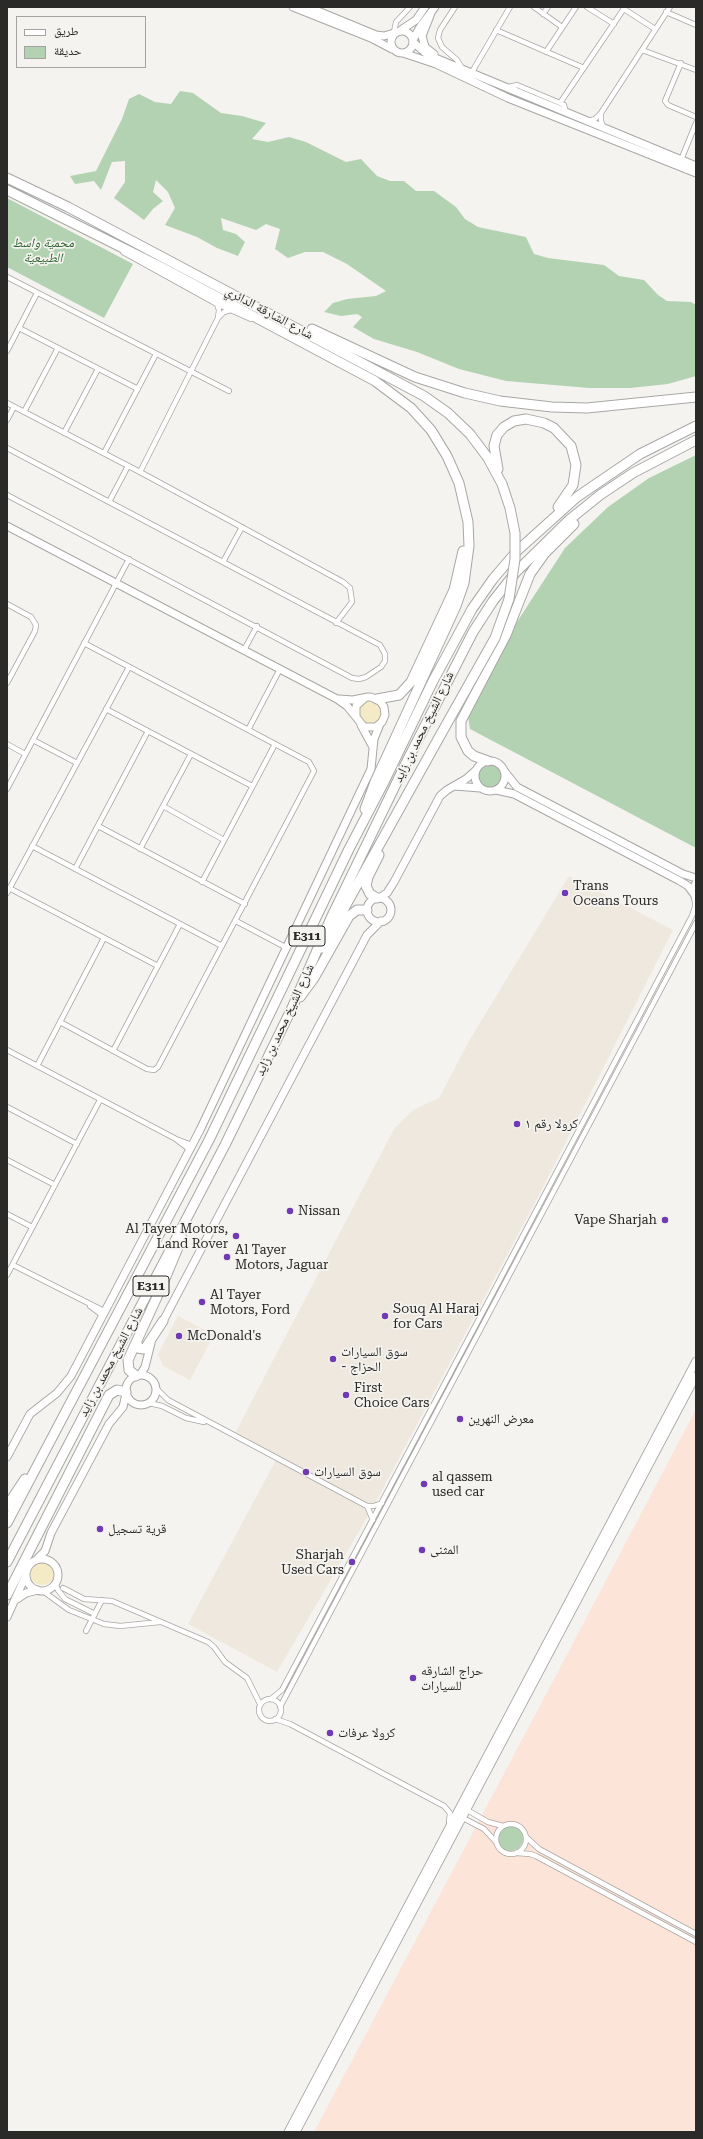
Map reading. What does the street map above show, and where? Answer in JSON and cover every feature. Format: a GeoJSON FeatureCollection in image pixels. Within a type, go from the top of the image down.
{"type":"FeatureCollection","features":[{"type":"Feature","properties":{"kind":"highway","name":"شارع الشارقة الدائري"},"geometry":{"type":"LineString","coordinates":[[7,178],[68,207],[415,391],[440,407],[463,426],[488,458],[502,484]]}},
{"type":"Feature","properties":{"kind":"highway","name":"شارع الشارقة الدائري"},"geometry":{"type":"LineString","coordinates":[[7,190],[161,267],[375,382],[411,408],[431,430],[447,456],[463,498]]}},
{"type":"Feature","properties":{"kind":"highway"},"geometry":{"type":"LineString","coordinates":[[277,317],[298,322],[415,377],[454,390],[500,401],[552,407],[587,408],[696,397]]}},
{"type":"Feature","properties":{"kind":"highway"},"geometry":{"type":"LineString","coordinates":[[313,960],[331,935],[400,806],[492,644],[509,599],[515,559],[515,533],[510,508],[495,457],[494,446],[497,435],[504,427],[514,421],[532,420],[549,425],[564,436],[571,446],[575,458],[575,478],[567,497],[544,525]]}},
{"type":"Feature","properties":{"kind":"highway","name":"شارع الشيخ محمد بن زايد"},"geometry":{"type":"LineString","coordinates":[[7,1523],[209,1140],[349,849],[383,784],[436,674],[472,609],[504,565],[544,525],[577,497],[613,471],[656,445],[696,426]]}},
{"type":"Feature","properties":{"kind":"highway","name":"شارع الشيخ محمد بن زايد"},"geometry":{"type":"LineString","coordinates":[[7,1562],[194,1204],[292,1008],[313,960],[435,705],[483,616],[512,577],[541,546],[584,507],[616,484],[655,460],[696,440]]}},
{"type":"Feature","properties":{"kind":"highway"},"geometry":{"type":"LineString","coordinates":[[488,761],[474,756],[463,744],[460,729],[464,714],[503,641],[525,585],[537,563],[564,534],[616,484]]}},
{"type":"Feature","properties":{"kind":"highway"},"geometry":{"type":"LineString","coordinates":[[377,699],[395,696],[408,686],[450,600],[458,579],[463,557],[463,498]]}},
{"type":"Feature","properties":{"kind":"highway"},"geometry":{"type":"LineString","coordinates":[[349,849],[375,782],[461,595],[467,571],[469,546],[468,522],[463,498]]}},
{"type":"Feature","properties":{"kind":"highway"},"geometry":{"type":"LineString","coordinates":[[378,898],[370,894],[367,882],[396,821],[400,806]]}},
{"type":"Feature","properties":{"kind":"highway"},"geometry":{"type":"LineString","coordinates":[[292,1008],[314,978],[352,913],[360,909],[367,912]]}},
{"type":"Feature","properties":{"kind":"highway"},"geometry":{"type":"LineString","coordinates":[[138,1375],[129,1370],[128,1364],[162,1286],[194,1204]]}},
{"type":"Feature","properties":{"kind":"highway"},"geometry":{"type":"LineString","coordinates":[[137,1342],[138,1348],[146,1348],[163,1321]]}},
{"type":"Feature","properties":{"kind":"highway"},"geometry":{"type":"LineString","coordinates":[[7,1595],[109,1395],[117,1390],[126,1393]]}},
{"type":"Feature","properties":{"kind":"highway"},"geometry":{"type":"LineString","coordinates":[[7,1506],[18,1488],[35,1470]]}},
{"type":"Feature","properties":{"kind":"street"},"geometry":{"type":"LineString","coordinates":[[293,7],[376,40],[397,52],[436,64],[508,98],[696,173]]}},
{"type":"Feature","properties":{"kind":"street"},"geometry":{"type":"LineString","coordinates":[[308,7],[376,35],[388,35],[397,32],[409,33],[413,41],[428,55],[509,87],[587,122],[696,166]]}},
{"type":"Feature","properties":{"kind":"street"},"geometry":{"type":"LineString","coordinates":[[397,32],[396,22],[410,7]]}},
{"type":"Feature","properties":{"kind":"street"},"geometry":{"type":"LineString","coordinates":[[392,49],[390,39],[397,32],[416,20],[425,7]]}},
{"type":"Feature","properties":{"kind":"street"},"geometry":{"type":"LineString","coordinates":[[455,7],[440,30],[438,38],[442,47],[454,57],[462,68]]}},
{"type":"Feature","properties":{"kind":"street"},"geometry":{"type":"LineString","coordinates":[[472,72],[510,7]]}},
{"type":"Feature","properties":{"kind":"street"},"geometry":{"type":"LineString","coordinates":[[534,7],[562,27]]}},
{"type":"Feature","properties":{"kind":"street"},"geometry":{"type":"LineString","coordinates":[[543,14],[548,7]]}},
{"type":"Feature","properties":{"kind":"street"},"geometry":{"type":"LineString","coordinates":[[546,52],[576,7]]}},
{"type":"Feature","properties":{"kind":"street"},"geometry":{"type":"LineString","coordinates":[[587,7],[614,24]]}},
{"type":"Feature","properties":{"kind":"street"},"geometry":{"type":"LineString","coordinates":[[587,122],[595,119],[601,113],[670,7]]}},
{"type":"Feature","properties":{"kind":"street"},"geometry":{"type":"LineString","coordinates":[[560,103],[625,8],[655,30]]}},
{"type":"Feature","properties":{"kind":"street"},"geometry":{"type":"LineString","coordinates":[[403,53],[410,49],[420,27],[433,10]]}},
{"type":"Feature","properties":{"kind":"street"},"geometry":{"type":"LineString","coordinates":[[433,10],[422,32],[423,44],[429,52],[453,64]]}},
{"type":"Feature","properties":{"kind":"street"},"geometry":{"type":"LineString","coordinates":[[666,12],[696,25]]}},
{"type":"Feature","properties":{"kind":"street"},"geometry":{"type":"LineString","coordinates":[[496,30],[584,68]]}},
{"type":"Feature","properties":{"kind":"street"},"geometry":{"type":"LineString","coordinates":[[642,50],[681,63],[696,70]]}},
{"type":"Feature","properties":{"kind":"street"},"geometry":{"type":"LineString","coordinates":[[681,63],[665,101],[668,106],[696,117]]}},
{"type":"Feature","properties":{"kind":"street"},"geometry":{"type":"LineString","coordinates":[[509,87],[518,85],[560,103],[564,105],[566,113]]}},
{"type":"Feature","properties":{"kind":"street"},"geometry":{"type":"LineString","coordinates":[[601,113],[601,121],[604,129]]}},
{"type":"Feature","properties":{"kind":"street"},"geometry":{"type":"LineString","coordinates":[[681,160],[696,123]]}},
{"type":"Feature","properties":{"kind":"street"},"geometry":{"type":"LineString","coordinates":[[84,228],[139,262],[217,304],[283,332]]}},
{"type":"Feature","properties":{"kind":"street"},"geometry":{"type":"LineString","coordinates":[[7,278],[229,391]]}},
{"type":"Feature","properties":{"kind":"street"},"geometry":{"type":"LineString","coordinates":[[7,351],[37,293]]}},
{"type":"Feature","properties":{"kind":"street"},"geometry":{"type":"LineString","coordinates":[[140,472],[192,372],[218,318],[219,310],[217,304]]}},
{"type":"Feature","properties":{"kind":"street"},"geometry":{"type":"LineString","coordinates":[[218,318],[224,312],[231,310]]}},
{"type":"Feature","properties":{"kind":"street"},"geometry":{"type":"LineString","coordinates":[[19,328],[138,389]]}},
{"type":"Feature","properties":{"kind":"street"},"geometry":{"type":"LineString","coordinates":[[24,412],[58,348]]}},
{"type":"Feature","properties":{"kind":"street"},"geometry":{"type":"LineString","coordinates":[[104,453],[156,354]]}},
{"type":"Feature","properties":{"kind":"street"},"geometry":{"type":"LineString","coordinates":[[64,433],[98,369]]}},
{"type":"Feature","properties":{"kind":"street"},"geometry":{"type":"LineString","coordinates":[[7,403],[140,472],[347,584],[352,593],[352,602],[336,623]]}},
{"type":"Feature","properties":{"kind":"street"},"geometry":{"type":"LineString","coordinates":[[7,420],[14,406]]}},
{"type":"Feature","properties":{"kind":"street"},"geometry":{"type":"LineString","coordinates":[[7,448],[383,648],[385,661],[370,674],[359,677],[349,675],[7,495]]}},
{"type":"Feature","properties":{"kind":"street"},"geometry":{"type":"LineString","coordinates":[[109,502],[128,466]]}},
{"type":"Feature","properties":{"kind":"street"},"geometry":{"type":"LineString","coordinates":[[7,526],[337,699],[347,706],[356,717],[373,749]]}},
{"type":"Feature","properties":{"kind":"street"},"geometry":{"type":"LineString","coordinates":[[223,562],[242,527]]}},
{"type":"Feature","properties":{"kind":"street"},"geometry":{"type":"LineString","coordinates":[[7,789],[129,559]]}},
{"type":"Feature","properties":{"kind":"street"},"geometry":{"type":"LineString","coordinates":[[7,604],[31,617],[36,625],[35,631],[7,683]]}},
{"type":"Feature","properties":{"kind":"street"},"geometry":{"type":"LineString","coordinates":[[244,650],[257,626]]}},
{"type":"Feature","properties":{"kind":"street"},"geometry":{"type":"LineString","coordinates":[[60,1022],[149,1070],[158,1067],[314,773],[314,768],[309,762],[84,643]]}},
{"type":"Feature","properties":{"kind":"street"},"geometry":{"type":"LineString","coordinates":[[129,667],[8,891],[158,966]]}},
{"type":"Feature","properties":{"kind":"street"},"geometry":{"type":"LineString","coordinates":[[248,730],[280,669]]}},
{"type":"Feature","properties":{"kind":"street"},"geometry":{"type":"LineString","coordinates":[[356,717],[356,706],[364,698]]}},
{"type":"Feature","properties":{"kind":"street"},"geometry":{"type":"LineString","coordinates":[[8,1452],[30,1414],[57,1393],[68,1380],[191,1147],[371,769],[375,736],[384,718],[385,711],[383,704],[377,699],[337,699]]}},
{"type":"Feature","properties":{"kind":"street"},"geometry":{"type":"LineString","coordinates":[[106,709],[252,786]]}},
{"type":"Feature","properties":{"kind":"street"},"geometry":{"type":"LineString","coordinates":[[361,725],[368,728],[380,724]]}},
{"type":"Feature","properties":{"kind":"street"},"geometry":{"type":"LineString","coordinates":[[75,869],[148,731]]}},
{"type":"Feature","properties":{"kind":"street"},"geometry":{"type":"LineString","coordinates":[[33,740],[77,763]]}},
{"type":"Feature","properties":{"kind":"street"},"geometry":{"type":"LineString","coordinates":[[7,744],[26,754]]}},
{"type":"Feature","properties":{"kind":"street"},"geometry":{"type":"LineString","coordinates":[[202,882],[275,744]]}},
{"type":"Feature","properties":{"kind":"street"},"geometry":{"type":"LineString","coordinates":[[140,849],[191,754]]}},
{"type":"Feature","properties":{"kind":"street"},"geometry":{"type":"LineString","coordinates":[[95,1614],[62,1596],[55,1583],[57,1572],[51,1563],[48,1545],[51,1533],[109,1424],[125,1403],[127,1384],[145,1367],[148,1350],[367,934],[369,924],[367,912],[370,902],[387,893],[443,793],[466,779],[481,764],[488,761],[498,763],[512,783],[523,790],[684,874],[696,878]]}},
{"type":"Feature","properties":{"kind":"street"},"geometry":{"type":"LineString","coordinates":[[476,770],[475,780],[480,788]]}},
{"type":"Feature","properties":{"kind":"street"},"geometry":{"type":"LineString","coordinates":[[455,786],[480,788],[488,792],[496,790],[503,785],[505,772]]}},
{"type":"Feature","properties":{"kind":"street"},"geometry":{"type":"LineString","coordinates":[[496,790],[514,794],[680,881],[688,886],[695,897]]}},
{"type":"Feature","properties":{"kind":"street"},"geometry":{"type":"LineString","coordinates":[[163,806],[224,840]]}},
{"type":"Feature","properties":{"kind":"street"},"geometry":{"type":"LineString","coordinates":[[98,826],[245,904]]}},
{"type":"Feature","properties":{"kind":"street"},"geometry":{"type":"LineString","coordinates":[[32,846],[222,946]]}},
{"type":"Feature","properties":{"kind":"street"},"geometry":{"type":"LineString","coordinates":[[367,934],[390,914],[394,882]]}},
{"type":"Feature","properties":{"kind":"street"},"geometry":{"type":"LineString","coordinates":[[260,1704],[271,1699],[282,1690],[382,1504],[692,916],[695,907],[696,883]]}},
{"type":"Feature","properties":{"kind":"street"},"geometry":{"type":"LineString","coordinates":[[378,898],[386,900],[390,906]]}},
{"type":"Feature","properties":{"kind":"street"},"geometry":{"type":"LineString","coordinates":[[367,912],[373,920],[381,921]]}},
{"type":"Feature","properties":{"kind":"street"},"geometry":{"type":"LineString","coordinates":[[236,921],[287,948]]}},
{"type":"Feature","properties":{"kind":"street"},"geometry":{"type":"LineString","coordinates":[[114,1051],[180,924]]}},
{"type":"Feature","properties":{"kind":"street"},"geometry":{"type":"LineString","coordinates":[[63,1588],[84,1599],[112,1601],[211,1644],[225,1662],[250,1681],[260,1704],[259,1711],[262,1718],[268,1721],[275,1719],[280,1714],[280,1707],[696,924]]}},
{"type":"Feature","properties":{"kind":"street"},"geometry":{"type":"LineString","coordinates":[[37,1066],[104,938]]}},
{"type":"Feature","properties":{"kind":"street"},"geometry":{"type":"LineString","coordinates":[[7,1050],[191,1147]]}},
{"type":"Feature","properties":{"kind":"street"},"geometry":{"type":"LineString","coordinates":[[610,1070],[614,1070],[616,1074]]}},
{"type":"Feature","properties":{"kind":"street"},"geometry":{"type":"LineString","coordinates":[[7,1275],[100,1100]]}},
{"type":"Feature","properties":{"kind":"street"},"geometry":{"type":"LineString","coordinates":[[7,1107],[77,1144]]}},
{"type":"Feature","properties":{"kind":"street"},"geometry":{"type":"LineString","coordinates":[[7,1160],[55,1185]]}},
{"type":"Feature","properties":{"kind":"street"},"geometry":{"type":"LineString","coordinates":[[7,1214],[32,1227]]}},
{"type":"Feature","properties":{"kind":"street"},"geometry":{"type":"LineString","coordinates":[[13,1265],[103,1313]]}},
{"type":"Feature","properties":{"kind":"street"},"geometry":{"type":"LineString","coordinates":[[479,1319],[482,1324],[485,1323]]}},
{"type":"Feature","properties":{"kind":"street"},"geometry":{"type":"LineString","coordinates":[[147,1358],[157,1389],[168,1400],[367,1506],[382,1504]]}},
{"type":"Feature","properties":{"kind":"street"},"geometry":{"type":"LineString","coordinates":[[288,2132],[463,1818],[638,1478],[696,1361]]}},
{"type":"Feature","properties":{"kind":"street"},"geometry":{"type":"LineString","coordinates":[[138,1375],[148,1376],[154,1381]]}},
{"type":"Feature","properties":{"kind":"street"},"geometry":{"type":"LineString","coordinates":[[296,2132],[448,1830],[638,1478],[696,1376]]}},
{"type":"Feature","properties":{"kind":"street"},"geometry":{"type":"LineString","coordinates":[[149,1404],[155,1397],[157,1389]]}},
{"type":"Feature","properties":{"kind":"street"},"geometry":{"type":"LineString","coordinates":[[126,1393],[130,1401],[138,1405]]}},
{"type":"Feature","properties":{"kind":"street"},"geometry":{"type":"LineString","coordinates":[[120,1410],[138,1405],[149,1404],[162,1406],[181,1416],[215,1426]]}},
{"type":"Feature","properties":{"kind":"street"},"geometry":{"type":"LineString","coordinates":[[367,1506],[373,1520]]}},
{"type":"Feature","properties":{"kind":"street"},"geometry":{"type":"LineString","coordinates":[[7,1617],[16,1601],[29,1566],[48,1545]]}},
{"type":"Feature","properties":{"kind":"street"},"geometry":{"type":"LineString","coordinates":[[36,1560],[42,1559],[51,1563]]}},
{"type":"Feature","properties":{"kind":"street"},"geometry":{"type":"LineString","coordinates":[[26,1575],[29,1585],[40,1590],[75,1612],[92,1620],[114,1626],[161,1622]]}},
{"type":"Feature","properties":{"kind":"street"},"geometry":{"type":"LineString","coordinates":[[16,1601],[26,1593],[48,1589],[55,1583]]}},
{"type":"Feature","properties":{"kind":"street"},"geometry":{"type":"LineString","coordinates":[[86,1631],[102,1600]]}},
{"type":"Feature","properties":{"kind":"street"},"geometry":{"type":"LineString","coordinates":[[271,1699],[278,1703],[280,1707]]}},
{"type":"Feature","properties":{"kind":"street"},"geometry":{"type":"LineString","coordinates":[[275,1719],[290,1724],[446,1807],[450,1815],[448,1830]]}},
{"type":"Feature","properties":{"kind":"street"},"geometry":{"type":"LineString","coordinates":[[467,1810],[488,1822],[503,1826]]}},
{"type":"Feature","properties":{"kind":"street"},"geometry":{"type":"LineString","coordinates":[[463,1818],[484,1829],[499,1848],[505,1853],[524,1853],[536,1856],[696,1942]]}},
{"type":"Feature","properties":{"kind":"street"},"geometry":{"type":"LineString","coordinates":[[496,1843],[497,1833],[503,1826],[509,1824],[517,1826],[523,1830],[526,1837],[539,1849],[696,1934]]}},
{"type":"Feature","properties":{"kind":"street"},"geometry":{"type":"LineString","coordinates":[[517,1853],[525,1845],[526,1837]]}},
{"type":"Feature","properties":{"kind":"shaded area","name":"Souq Al Haraj for Cars"},"geometry":{"type":"Polygon","coordinates":[[[569,876],[673,930],[539,1195],[372,1509],[277,1672],[188,1624],[276,1460],[233,1437],[394,1129],[413,1110],[439,1098],[469,1041],[569,876]]]}},
{"type":"Feature","properties":{"kind":"shaded area"},"geometry":{"type":"Polygon","coordinates":[[[178,1316],[214,1335],[190,1380],[163,1366],[158,1354],[178,1316]]]}},
{"type":"Feature","properties":{"kind":"shaded area"},"geometry":{"type":"Polygon","coordinates":[[[696,1409],[696,2132],[314,2132],[552,1683],[696,1409]]]}},
{"type":"Feature","properties":{"kind":"green space"},"geometry":{"type":"Polygon","coordinates":[[[180,91],[193,93],[221,113],[242,116],[266,123],[252,139],[268,142],[289,137],[306,142],[346,162],[361,159],[377,176],[390,181],[404,181],[416,191],[434,191],[456,207],[465,219],[478,227],[526,237],[534,254],[548,258],[604,265],[619,276],[644,280],[658,295],[667,301],[691,302],[696,305],[696,376],[668,384],[630,388],[589,388],[506,381],[459,369],[417,352],[374,339],[353,327],[362,317],[357,314],[341,316],[324,312],[333,303],[347,299],[376,296],[386,291],[347,264],[323,252],[305,252],[288,258],[275,249],[280,229],[266,224],[256,230],[221,218],[223,230],[236,234],[245,242],[238,256],[217,248],[197,237],[165,225],[175,208],[168,192],[156,180],[153,192],[163,201],[153,209],[144,220],[114,198],[125,182],[125,161],[112,162],[101,190],[94,181],[75,184],[70,176],[96,171],[122,119],[129,99],[139,94],[155,102],[171,104],[180,91]]]}},
{"type":"Feature","properties":{"kind":"green space","name":"محمية واسط الطبيعية"},"geometry":{"type":"Polygon","coordinates":[[[7,198],[133,264],[104,318],[7,267],[7,198]]]}},
{"type":"Feature","properties":{"kind":"green space"},"geometry":{"type":"Polygon","coordinates":[[[696,455],[696,848],[470,729],[468,716],[515,625],[565,548],[608,507],[649,478],[696,455]]]}},
{"type":"Feature","properties":{"kind":"green space"},"geometry":{"type":"Polygon","coordinates":[[[490,761],[499,765],[503,774],[499,783],[490,787],[481,783],[477,774],[481,765],[490,761]]]}},
{"type":"Feature","properties":{"kind":"green space"},"geometry":{"type":"Polygon","coordinates":[[[510,1825],[519,1829],[523,1838],[519,1847],[510,1851],[501,1847],[497,1838],[501,1829],[510,1825]]]}},
{"type":"Feature","properties":{"kind":"sand"},"geometry":{"type":"Polygon","coordinates":[[[371,701],[380,704],[383,713],[380,722],[371,725],[362,722],[359,713],[362,704],[371,701]]]}},
{"type":"Feature","properties":{"kind":"sand"},"geometry":{"type":"Polygon","coordinates":[[[37,1561],[47,1561],[54,1568],[54,1578],[47,1585],[37,1585],[30,1578],[30,1568],[37,1561]]]}},
{"type":"Feature","properties":{"kind":"place","name":"Trans Oceans Tours"},"geometry":{"type":"Point","coordinates":[565,893]}},
{"type":"Feature","properties":{"kind":"place","name":"كرولا رقم ١"},"geometry":{"type":"Point","coordinates":[517,1124]}},
{"type":"Feature","properties":{"kind":"place","name":"Nissan"},"geometry":{"type":"Point","coordinates":[290,1211]}},
{"type":"Feature","properties":{"kind":"place","name":"Vape Sharjah"},"geometry":{"type":"Point","coordinates":[665,1220]}},
{"type":"Feature","properties":{"kind":"place","name":"Al Tayer Motors, Land Rover"},"geometry":{"type":"Point","coordinates":[236,1236]}},
{"type":"Feature","properties":{"kind":"place","name":"Al Tayer Motors, Jaguar"},"geometry":{"type":"Point","coordinates":[227,1257]}},
{"type":"Feature","properties":{"kind":"place","name":"Al Tayer Motors, Ford"},"geometry":{"type":"Point","coordinates":[202,1302]}},
{"type":"Feature","properties":{"kind":"place","name":"Souq Al Haraj for Cars"},"geometry":{"type":"Point","coordinates":[385,1316]}},
{"type":"Feature","properties":{"kind":"place","name":"McDonald's"},"geometry":{"type":"Point","coordinates":[179,1336]}},
{"type":"Feature","properties":{"kind":"place","name":"سوق السيارات - الحزاج"},"geometry":{"type":"Point","coordinates":[333,1359]}},
{"type":"Feature","properties":{"kind":"place","name":"First Choice Cars"},"geometry":{"type":"Point","coordinates":[346,1395]}},
{"type":"Feature","properties":{"kind":"place","name":"معرض النهرين"},"geometry":{"type":"Point","coordinates":[460,1419]}},
{"type":"Feature","properties":{"kind":"place","name":"سوق السيارات"},"geometry":{"type":"Point","coordinates":[306,1472]}},
{"type":"Feature","properties":{"kind":"place","name":"al qassem used car"},"geometry":{"type":"Point","coordinates":[424,1484]}},
{"type":"Feature","properties":{"kind":"place","name":"قرية تسجيل"},"geometry":{"type":"Point","coordinates":[100,1529]}},
{"type":"Feature","properties":{"kind":"place","name":"المثنى"},"geometry":{"type":"Point","coordinates":[422,1550]}},
{"type":"Feature","properties":{"kind":"place","name":"Sharjah Used Cars"},"geometry":{"type":"Point","coordinates":[352,1562]}},
{"type":"Feature","properties":{"kind":"place","name":"حراج الشارقه للسيارات"},"geometry":{"type":"Point","coordinates":[413,1678]}},
{"type":"Feature","properties":{"kind":"place","name":"كرولا عرفات"},"geometry":{"type":"Point","coordinates":[330,1733]}}]}
